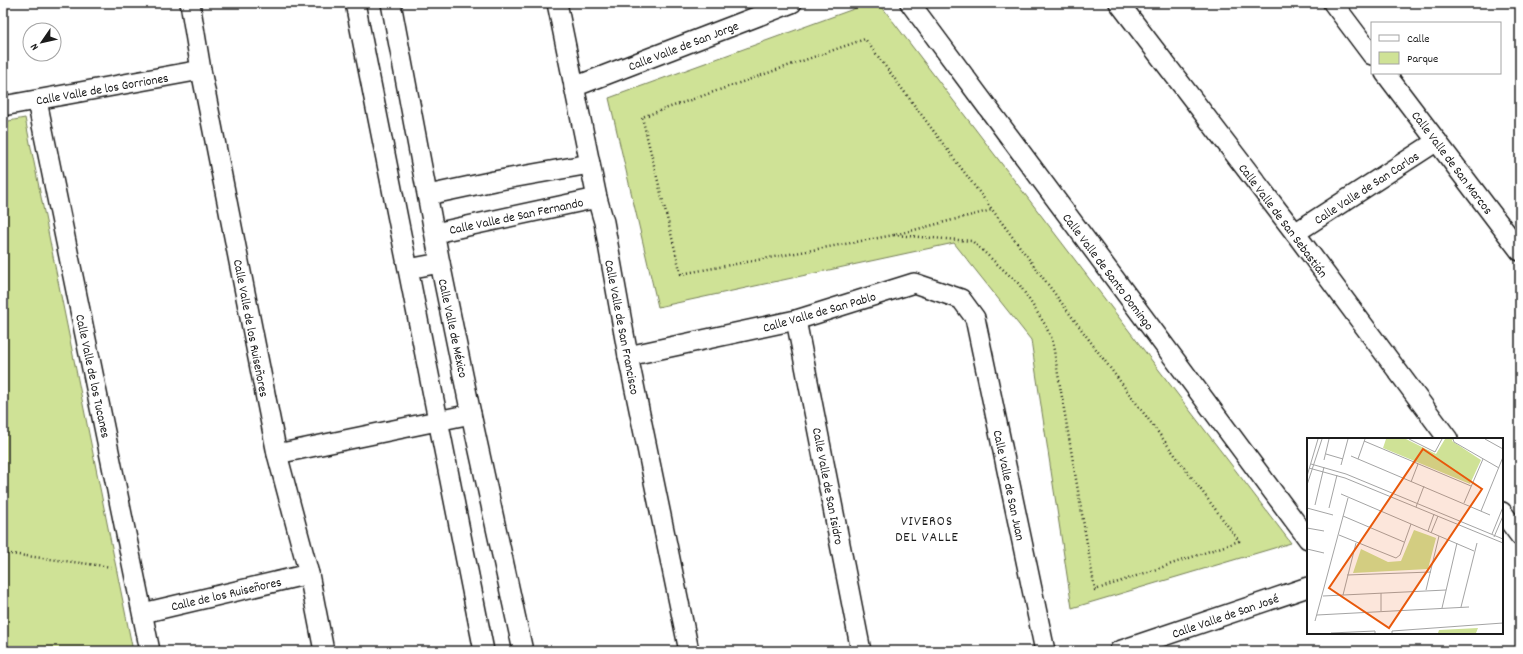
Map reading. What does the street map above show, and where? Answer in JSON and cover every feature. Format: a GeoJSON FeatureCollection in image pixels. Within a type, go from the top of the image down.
{"type":"FeatureCollection","features":[{"type":"Feature","properties":{"kind":"street","name":"Calle Valle de los Ruiseñores"},"geometry":{"type":"LineString","coordinates":[[190,3],[201,70],[277,454],[309,574],[324,651]]}},
{"type":"Feature","properties":{"kind":"street"},"geometry":{"type":"LineString","coordinates":[[355,3],[484,651]]}},
{"type":"Feature","properties":{"kind":"street","name":"Calle Valle de México"},"geometry":{"type":"LineString","coordinates":[[392,3],[440,263],[471,414],[523,651]]}},
{"type":"Feature","properties":{"kind":"street","name":"Calle Valle de San Francisco"},"geometry":{"type":"LineString","coordinates":[[556,3],[597,198],[604,222],[628,356],[688,651]]}},
{"type":"Feature","properties":{"kind":"street","name":"Calle Valle de San Jorge"},"geometry":{"type":"LineString","coordinates":[[574,87],[792,3]]}},
{"type":"Feature","properties":{"kind":"street","name":"Calle Valle de Santo Domingo"},"geometry":{"type":"LineString","coordinates":[[910,3],[1307,538]]}},
{"type":"Feature","properties":{"kind":"street","name":"Calle Valle de San Sebastián"},"geometry":{"type":"LineString","coordinates":[[1119,3],[1295,233],[1447,438]]}},
{"type":"Feature","properties":{"kind":"street"},"geometry":{"type":"LineString","coordinates":[[1332,3],[1371,55]]}},
{"type":"Feature","properties":{"kind":"street","name":"Calle Valle de los Gorriones"},"geometry":{"type":"LineString","coordinates":[[3,106],[201,70]]}},
{"type":"Feature","properties":{"kind":"street","name":"Calle Valle de San Marcos"},"geometry":{"type":"LineString","coordinates":[[1386,74],[1520,251]]}},
{"type":"Feature","properties":{"kind":"street","name":"Calle Valle de los Tucanes"},"geometry":{"type":"LineString","coordinates":[[37,101],[150,651]]}},
{"type":"Feature","properties":{"kind":"street","name":"Calle Valle de San Carlos"},"geometry":{"type":"LineString","coordinates":[[1295,233],[1437,142]]}},
{"type":"Feature","properties":{"kind":"street"},"geometry":{"type":"LineString","coordinates":[[428,195],[494,181],[590,164]]}},
{"type":"Feature","properties":{"kind":"street","name":"Calle Valle de San Fernando"},"geometry":{"type":"LineString","coordinates":[[435,233],[597,198]]}},
{"type":"Feature","properties":{"kind":"street"},"geometry":{"type":"LineString","coordinates":[[408,269],[440,263]]}},
{"type":"Feature","properties":{"kind":"street","name":"Calle Valle de San Pablo"},"geometry":{"type":"LineString","coordinates":[[628,356],[796,320],[914,283],[961,299],[975,318]]}},
{"type":"Feature","properties":{"kind":"street","name":"Calle Valle de San Juan"},"geometry":{"type":"LineString","coordinates":[[975,318],[1045,651]]}},
{"type":"Feature","properties":{"kind":"street","name":"Calle Valle de San Isidro"},"geometry":{"type":"LineString","coordinates":[[796,320],[861,651]]}},
{"type":"Feature","properties":{"kind":"street"},"geometry":{"type":"LineString","coordinates":[[277,454],[471,414]]}},
{"type":"Feature","properties":{"kind":"street"},"geometry":{"type":"LineString","coordinates":[[1503,514],[1520,536]]}},
{"type":"Feature","properties":{"kind":"street","name":"Calle de los Ruiseñores"},"geometry":{"type":"LineString","coordinates":[[143,613],[309,574]]}},
{"type":"Feature","properties":{"kind":"street","name":"Calle Valle de San José"},"geometry":{"type":"LineString","coordinates":[[1119,651],[1307,587]]}},
{"type":"Feature","properties":{"kind":"path"},"geometry":{"type":"LineString","coordinates":[[894,235],[992,210]]}},
{"type":"Feature","properties":{"kind":"path"},"geometry":{"type":"LineString","coordinates":[[3,553],[114,567]]}},
{"type":"Feature","properties":{"kind":"path"},"geometry":{"type":"LineString","coordinates":[[3,642],[4,651]]}},
{"type":"Feature","properties":{"kind":"green space"},"geometry":{"type":"Polygon","coordinates":[[[870,3],[879,3],[1291,543],[1072,608],[1031,340],[954,243],[658,307],[609,98],[870,3]]]}},
{"type":"Feature","properties":{"kind":"green space"},"geometry":{"type":"Polygon","coordinates":[[[25,118],[133,651],[3,651],[3,122],[25,118]]]}},
{"type":"Feature","properties":{"kind":"district","name":"VIVEROS DEL VALLE"},"geometry":{"type":"Point","coordinates":[927,528]}}]}
